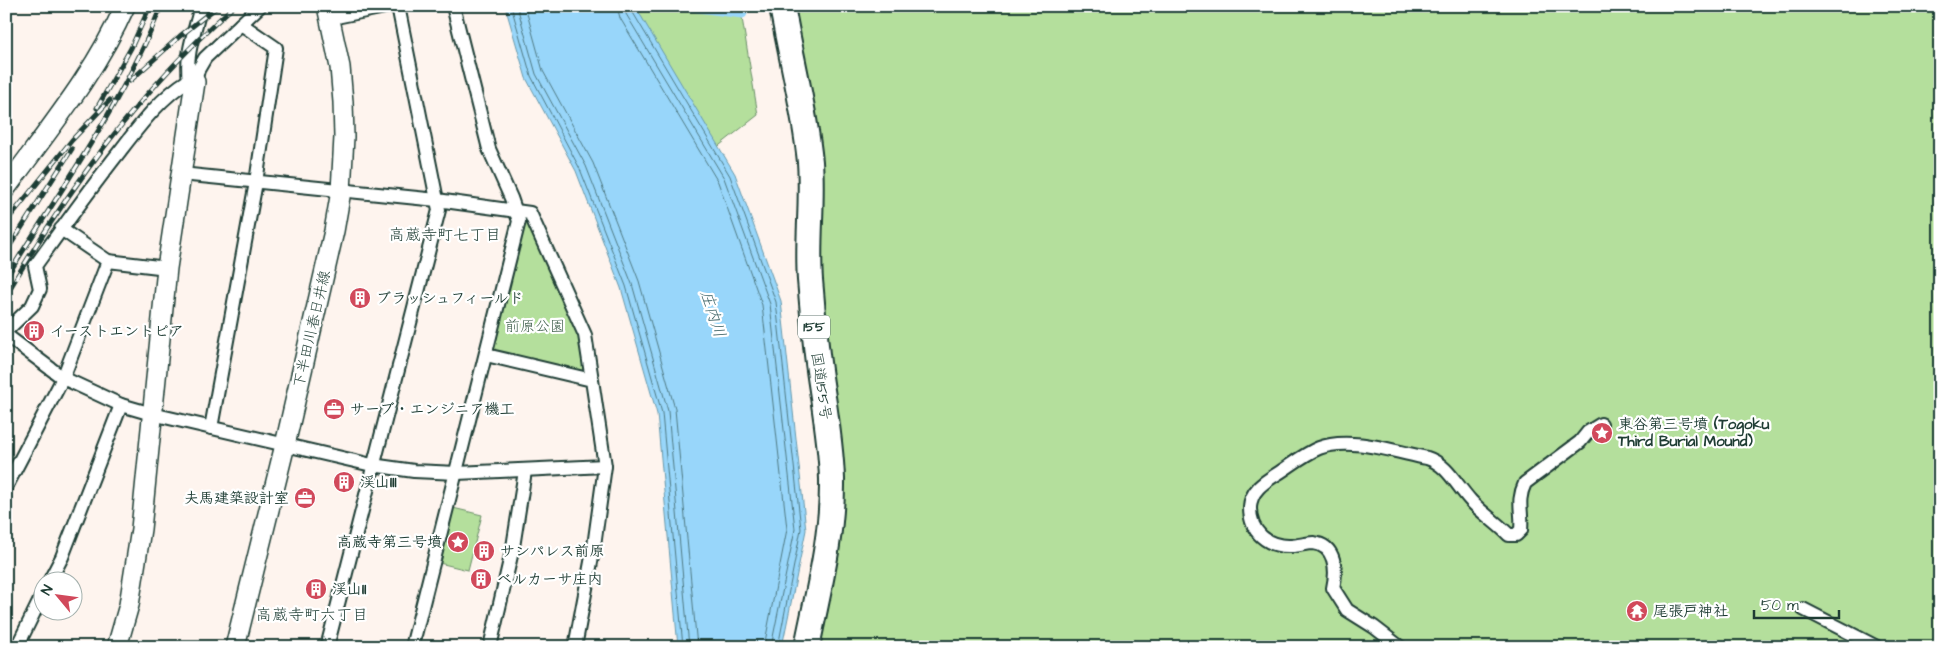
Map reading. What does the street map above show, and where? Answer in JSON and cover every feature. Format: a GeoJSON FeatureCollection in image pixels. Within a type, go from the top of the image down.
{"type":"FeatureCollection","features":[{"type":"Feature","properties":{"kind":"highway","name":"国道155号"},"geometry":{"type":"LineString","coordinates":[[782,6],[806,135],[809,161],[812,197],[810,277],[816,352],[830,448],[832,479],[826,546],[807,647]]}},
{"type":"Feature","properties":{"kind":"street"},"geometry":{"type":"LineString","coordinates":[[6,188],[81,83],[116,27],[125,6]]}},
{"type":"Feature","properties":{"kind":"street"},"geometry":{"type":"LineString","coordinates":[[192,81],[188,69],[188,53],[202,6]]}},
{"type":"Feature","properties":{"kind":"street"},"geometry":{"type":"LineString","coordinates":[[117,647],[129,605],[141,529],[167,268],[192,81],[205,58],[260,6]]}},
{"type":"Feature","properties":{"kind":"street"},"geometry":{"type":"LineString","coordinates":[[329,12],[390,6]]}},
{"type":"Feature","properties":{"kind":"street"},"geometry":{"type":"LineString","coordinates":[[326,647],[438,210],[398,6]]}},
{"type":"Feature","properties":{"kind":"street"},"geometry":{"type":"LineString","coordinates":[[412,647],[519,221],[489,149],[453,6]]}},
{"type":"Feature","properties":{"kind":"street","name":"下半田川春日井線"},"geometry":{"type":"LineString","coordinates":[[235,647],[285,445],[334,231],[341,191],[344,137],[343,102],[340,67],[329,12]]}},
{"type":"Feature","properties":{"kind":"street"},"geometry":{"type":"LineString","coordinates":[[211,428],[256,182],[276,48],[241,24]]}},
{"type":"Feature","properties":{"kind":"street"},"geometry":{"type":"LineString","coordinates":[[6,331],[32,306],[40,290],[35,266],[83,198],[135,132],[171,92],[192,81]]}},
{"type":"Feature","properties":{"kind":"street"},"geometry":{"type":"LineString","coordinates":[[181,174],[437,200],[530,213],[585,335],[604,466],[594,546],[575,647]]}},
{"type":"Feature","properties":{"kind":"street"},"geometry":{"type":"LineString","coordinates":[[61,229],[108,261],[167,268]]}},
{"type":"Feature","properties":{"kind":"street"},"geometry":{"type":"LineString","coordinates":[[6,488],[63,378],[108,261]]}},
{"type":"Feature","properties":{"kind":"street"},"geometry":{"type":"LineString","coordinates":[[6,336],[63,378],[121,405],[152,414],[372,465],[414,471],[456,473],[604,466]]}},
{"type":"Feature","properties":{"kind":"street"},"geometry":{"type":"LineString","coordinates":[[486,355],[592,380]]}},
{"type":"Feature","properties":{"kind":"street"},"geometry":{"type":"LineString","coordinates":[[55,570],[121,405]]}},
{"type":"Feature","properties":{"kind":"street"},"geometry":{"type":"LineString","coordinates":[[1400,647],[1374,627],[1347,610],[1333,588],[1336,576],[1335,563],[1331,553],[1323,545],[1313,543],[1278,546],[1261,538],[1252,523],[1250,506],[1252,495],[1260,485],[1318,449],[1330,445],[1352,444],[1418,456],[1435,461],[1472,502],[1509,535],[1516,535],[1521,530],[1520,493],[1525,483],[1580,442],[1588,432],[1601,424]]}},
{"type":"Feature","properties":{"kind":"street"},"geometry":{"type":"LineString","coordinates":[[490,647],[513,547],[525,471]]}},
{"type":"Feature","properties":{"kind":"street"},"geometry":{"type":"LineString","coordinates":[[1803,610],[1877,647]]}},
{"type":"Feature","properties":{"kind":"street"},"geometry":{"type":"LineString","coordinates":[[17,647],[32,616]]}},
{"type":"Feature","properties":{"kind":"green space"},"geometry":{"type":"Polygon","coordinates":[[[558,6],[740,6],[758,115],[706,156],[558,6]]]}},
{"type":"Feature","properties":{"kind":"green space"},"geometry":{"type":"Polygon","coordinates":[[[792,6],[1940,6],[1940,647],[1099,647],[1097,645],[1092,647],[807,647],[815,618],[825,373],[792,6]]]}},
{"type":"Feature","properties":{"kind":"green space","name":"前原公園"},"geometry":{"type":"Polygon","coordinates":[[[529,222],[579,336],[586,370],[582,373],[495,353],[493,347],[524,223],[529,222]]]}},
{"type":"Feature","properties":{"kind":"green space"},"geometry":{"type":"Polygon","coordinates":[[[453,508],[482,515],[468,570],[439,563],[453,508]]]}},
{"type":"Feature","properties":{"kind":"water","name":"庄内川"},"geometry":{"type":"Polygon","coordinates":[[[505,6],[635,6],[735,174],[781,301],[806,530],[782,647],[678,647],[657,414],[621,288],[576,171],[526,78],[505,6]]]}},
{"type":"Feature","properties":{"kind":"waterway"},"geometry":{"type":"LineString","coordinates":[[691,6],[742,13]]}},
{"type":"Feature","properties":{"kind":"railway"},"geometry":{"type":"LineString","coordinates":[[97,108],[131,48],[150,6]]}},
{"type":"Feature","properties":{"kind":"railway"},"geometry":{"type":"LineString","coordinates":[[6,278],[110,111],[129,76],[161,6]]}},
{"type":"Feature","properties":{"kind":"railway"},"geometry":{"type":"LineString","coordinates":[[130,81],[180,36],[218,6]]}},
{"type":"Feature","properties":{"kind":"railway"},"geometry":{"type":"LineString","coordinates":[[6,295],[56,215],[108,142],[167,72],[234,6]]}},
{"type":"Feature","properties":{"kind":"railway"},"geometry":{"type":"LineString","coordinates":[[6,222],[72,140],[110,100]]}},
{"type":"Feature","properties":{"kind":"railway"},"geometry":{"type":"LineString","coordinates":[[6,252],[72,149]]}},
{"type":"Feature","properties":{"kind":"place","name":"ブラッシュフィールド"},"geometry":{"type":"Point","coordinates":[360,298]}},
{"type":"Feature","properties":{"kind":"place","name":"イーストエントピア"},"geometry":{"type":"Point","coordinates":[34,331]}},
{"type":"Feature","properties":{"kind":"place","name":"サーブ・エンジニア機工"},"geometry":{"type":"Point","coordinates":[334,409]}},
{"type":"Feature","properties":{"kind":"place","name":"東谷第三号墳 (Togoku Third Burial Mound)"},"geometry":{"type":"Point","coordinates":[1602,433]}},
{"type":"Feature","properties":{"kind":"place","name":"渓山III"},"geometry":{"type":"Point","coordinates":[344,482]}},
{"type":"Feature","properties":{"kind":"place","name":"夫馬建築設計室"},"geometry":{"type":"Point","coordinates":[305,498]}},
{"type":"Feature","properties":{"kind":"place","name":"高蔵寺第三号墳"},"geometry":{"type":"Point","coordinates":[458,542]}},
{"type":"Feature","properties":{"kind":"place","name":"サンパレス前原"},"geometry":{"type":"Point","coordinates":[484,551]}},
{"type":"Feature","properties":{"kind":"place","name":"ベルカーサ庄内"},"geometry":{"type":"Point","coordinates":[481,579]}},
{"type":"Feature","properties":{"kind":"place","name":"渓山II"},"geometry":{"type":"Point","coordinates":[316,589]}},
{"type":"Feature","properties":{"kind":"place","name":"尾張戸神社"},"geometry":{"type":"Point","coordinates":[1637,611]}},
{"type":"Feature","properties":{"kind":"district","name":"高蔵寺町七丁目"},"geometry":{"type":"Point","coordinates":[445,235]}},
{"type":"Feature","properties":{"kind":"district","name":"高蔵寺町六丁目"},"geometry":{"type":"Point","coordinates":[312,615]}}]}
